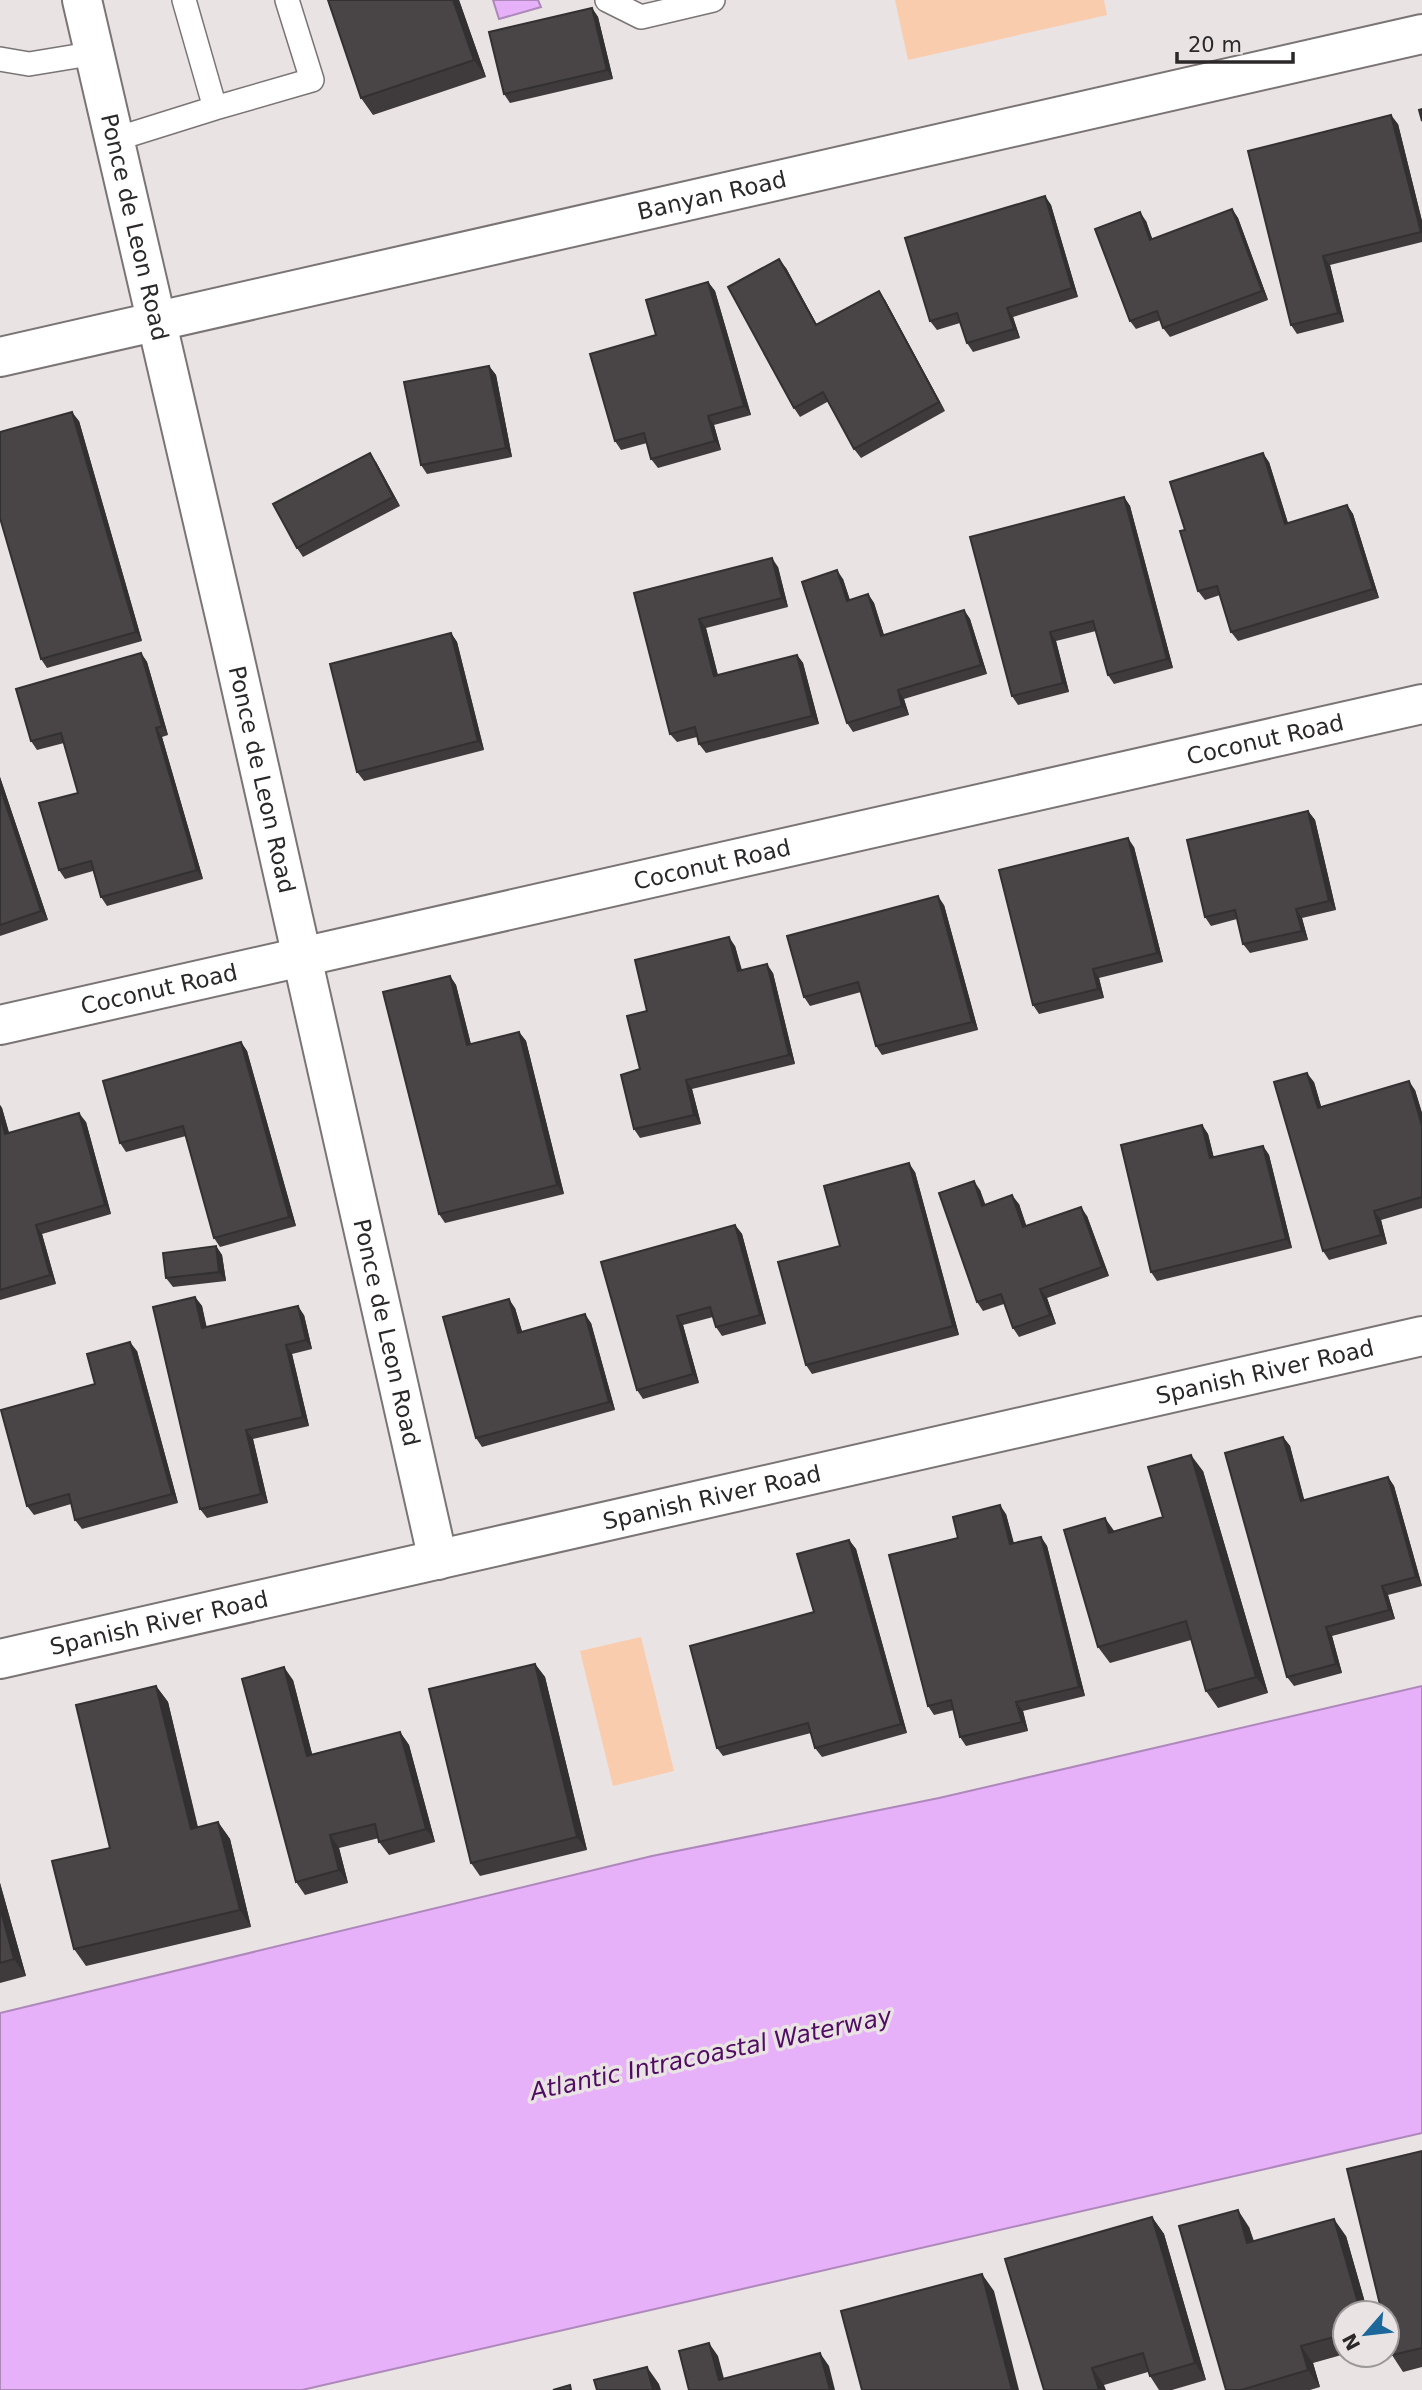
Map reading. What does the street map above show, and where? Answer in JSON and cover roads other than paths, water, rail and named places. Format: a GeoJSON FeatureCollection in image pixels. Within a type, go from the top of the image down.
{"type":"FeatureCollection","features":[{"type":"Feature","properties":{"kind":"street","name":"Ponce de Leon Road"},"geometry":{"type":"LineString","coordinates":[[82,0],[116,139],[438,1560]]}},
{"type":"Feature","properties":{"kind":"street","name":"Banyan Road"},"geometry":{"type":"LineString","coordinates":[[0,357],[1422,34]]}},
{"type":"Feature","properties":{"kind":"street","name":"Coconut Road"},"geometry":{"type":"LineString","coordinates":[[0,1025],[1422,704]]}},
{"type":"Feature","properties":{"kind":"street","name":"Spanish River Road"},"geometry":{"type":"LineString","coordinates":[[0,1659],[1422,1336]]}},
{"type":"Feature","properties":{"kind":"lane"},"geometry":{"type":"LineString","coordinates":[[184,0],[215,108]]}},
{"type":"Feature","properties":{"kind":"lane"},"geometry":{"type":"LineString","coordinates":[[116,139],[312,80],[287,0]]}},
{"type":"Feature","properties":{"kind":"lane"},"geometry":{"type":"LineString","coordinates":[[607,0],[641,17],[713,0]]}},
{"type":"Feature","properties":{"kind":"lane"},"geometry":{"type":"LineString","coordinates":[[0,59],[29,64],[96,53]]}},
{"type":"Feature","properties":{"kind":"water"},"geometry":{"type":"Polygon","coordinates":[[[493,0],[538,0],[541,7],[499,19],[493,0]]]}},
{"type":"Feature","properties":{"kind":"water","name":"Atlantic Intracoastal Waterway"},"geometry":{"type":"Polygon","coordinates":[[[1422,1686],[1422,2133],[302,2390],[0,2390],[0,2013],[652,1856],[939,1798],[1422,1686]]]}}]}
